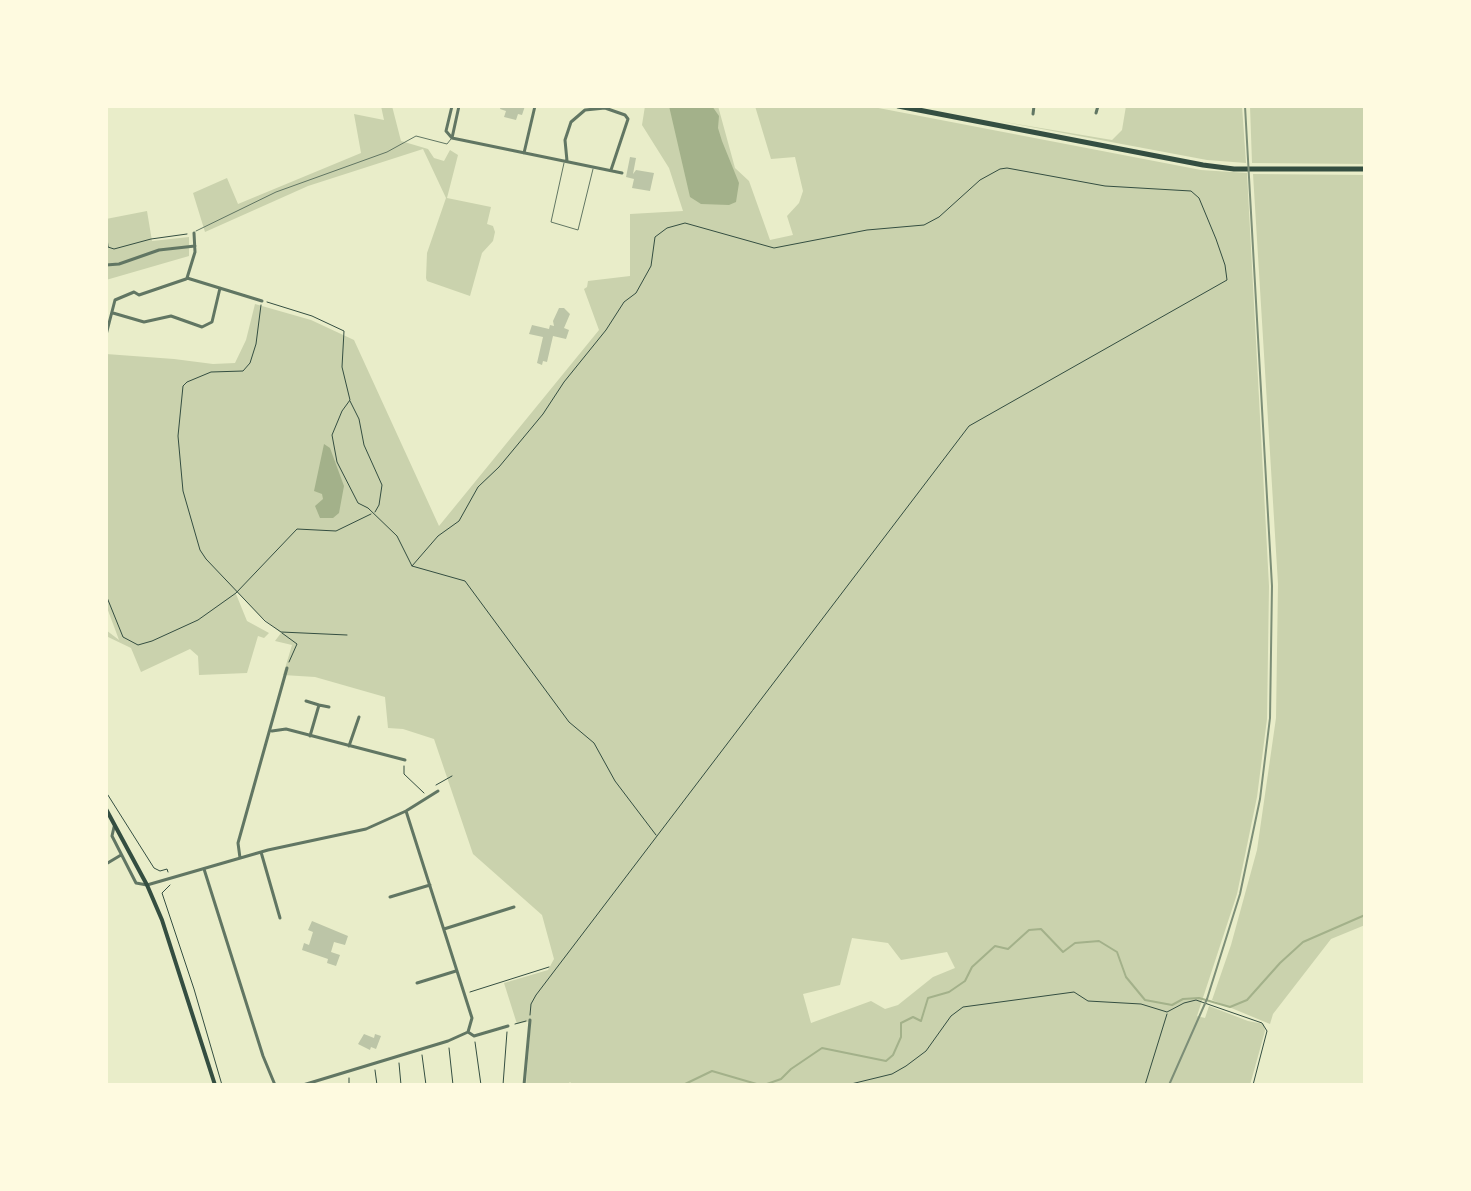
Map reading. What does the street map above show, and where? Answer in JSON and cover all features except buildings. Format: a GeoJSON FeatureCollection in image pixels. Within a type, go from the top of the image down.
{"type":"FeatureCollection","features":[{"type":"Feature","properties":{"kind":"main road"},"geometry":{"type":"LineString","coordinates":[[898,106],[1203,165],[1234,169],[1365,169]]}},
{"type":"Feature","properties":{"kind":"main road"},"geometry":{"type":"LineString","coordinates":[[106,809],[147,885],[177,963],[215,1085]]}},
{"type":"Feature","properties":{"kind":"street"},"geometry":{"type":"LineString","coordinates":[[452,106],[446,131],[452,138],[622,173]]}},
{"type":"Feature","properties":{"kind":"street"},"geometry":{"type":"LineString","coordinates":[[452,138],[459,106]]}},
{"type":"Feature","properties":{"kind":"street"},"geometry":{"type":"LineString","coordinates":[[524,153],[535,106]]}},
{"type":"Feature","properties":{"kind":"street"},"geometry":{"type":"LineString","coordinates":[[1033,114],[1034,106]]}},
{"type":"Feature","properties":{"kind":"street"},"geometry":{"type":"LineString","coordinates":[[1096,113],[1098,106]]}},
{"type":"Feature","properties":{"kind":"street"},"geometry":{"type":"LineString","coordinates":[[566,161],[565,140],[571,122],[585,110],[605,108],[628,119],[611,170]]}},
{"type":"Feature","properties":{"kind":"street"},"geometry":{"type":"LineString","coordinates":[[187,278],[195,246],[194,233]]}},
{"type":"Feature","properties":{"kind":"street"},"geometry":{"type":"LineString","coordinates":[[106,265],[119,264],[159,250],[195,246]]}},
{"type":"Feature","properties":{"kind":"street"},"geometry":{"type":"LineString","coordinates":[[106,335],[115,300],[187,278],[262,301]]}},
{"type":"Feature","properties":{"kind":"street"},"geometry":{"type":"LineString","coordinates":[[113,313],[144,322],[166,315],[202,327],[212,322],[220,288]]}},
{"type":"Feature","properties":{"kind":"street"},"geometry":{"type":"LineString","coordinates":[[240,858],[238,843],[287,668]]}},
{"type":"Feature","properties":{"kind":"street"},"geometry":{"type":"LineString","coordinates":[[306,701],[329,707]]}},
{"type":"Feature","properties":{"kind":"street"},"geometry":{"type":"LineString","coordinates":[[310,736],[319,705]]}},
{"type":"Feature","properties":{"kind":"street"},"geometry":{"type":"LineString","coordinates":[[349,746],[359,717]]}},
{"type":"Feature","properties":{"kind":"street"},"geometry":{"type":"LineString","coordinates":[[269,734],[280,728],[405,760]]}},
{"type":"Feature","properties":{"kind":"street"},"geometry":{"type":"LineString","coordinates":[[115,823],[112,836],[121,855],[136,883],[147,885],[261,852],[366,829],[406,811],[438,791]]}},
{"type":"Feature","properties":{"kind":"street"},"geometry":{"type":"LineString","coordinates":[[303,1085],[448,1041],[468,1032],[472,1018],[406,811]]}},
{"type":"Feature","properties":{"kind":"street"},"geometry":{"type":"LineString","coordinates":[[261,852],[280,918]]}},
{"type":"Feature","properties":{"kind":"street"},"geometry":{"type":"LineString","coordinates":[[106,864],[121,855]]}},
{"type":"Feature","properties":{"kind":"street"},"geometry":{"type":"LineString","coordinates":[[204,869],[273,1084]]}},
{"type":"Feature","properties":{"kind":"street"},"geometry":{"type":"LineString","coordinates":[[390,897],[430,885]]}},
{"type":"Feature","properties":{"kind":"street"},"geometry":{"type":"LineString","coordinates":[[444,929],[514,907]]}},
{"type":"Feature","properties":{"kind":"street"},"geometry":{"type":"LineString","coordinates":[[417,983],[456,971]]}},
{"type":"Feature","properties":{"kind":"street"},"geometry":{"type":"LineString","coordinates":[[524,1085],[530,1020]]}},
{"type":"Feature","properties":{"kind":"street"},"geometry":{"type":"LineString","coordinates":[[468,1032],[474,1036],[508,1026]]}},
{"type":"Feature","properties":{"kind":"lane"},"geometry":{"type":"LineString","coordinates":[[194,233],[276,192],[387,152],[416,136],[447,144],[452,138]]}},
{"type":"Feature","properties":{"kind":"lane"},"geometry":{"type":"LineString","coordinates":[[566,161],[551,222],[578,230],[593,166]]}},
{"type":"Feature","properties":{"kind":"path"},"geometry":{"type":"LineString","coordinates":[[412,566],[438,536],[459,521],[478,487],[543,414],[624,302],[636,293],[651,266],[655,237],[667,228],[685,223],[774,248],[867,230],[924,225],[939,217],[980,180],[1007,168],[1105,186],[1195,193],[1216,239],[1227,280],[969,426],[536,995],[531,1004],[530,1020],[508,1026],[503,1085]]}},
{"type":"Feature","properties":{"kind":"path"},"geometry":{"type":"LineString","coordinates":[[106,228],[108,247],[114,249],[151,239],[194,233]]}},
{"type":"Feature","properties":{"kind":"path"},"geometry":{"type":"LineString","coordinates":[[106,595],[123,637],[138,645],[171,634],[212,611],[236,593],[297,529],[336,531],[374,514],[379,505],[382,485],[364,445],[359,419],[350,400],[342,367],[344,331],[312,316],[262,301],[250,363],[243,371],[211,372],[187,382],[181,392],[178,424],[181,482],[200,550],[236,593],[265,621],[297,644],[287,668]]}},
{"type":"Feature","properties":{"kind":"path"},"geometry":{"type":"LineString","coordinates":[[350,400],[339,417],[332,441],[348,487],[358,503],[397,536],[412,566],[465,581],[569,722],[594,743],[610,775],[657,837]]}},
{"type":"Feature","properties":{"kind":"path"},"geometry":{"type":"LineString","coordinates":[[281,632],[347,635]]}},
{"type":"Feature","properties":{"kind":"path"},"geometry":{"type":"LineString","coordinates":[[405,760],[404,774],[427,796]]}},
{"type":"Feature","properties":{"kind":"path"},"geometry":{"type":"LineString","coordinates":[[438,791],[438,783],[452,776]]}},
{"type":"Feature","properties":{"kind":"path"},"geometry":{"type":"LineString","coordinates":[[106,792],[154,868],[160,871],[167,869],[170,885],[162,893],[222,1085]]}},
{"type":"Feature","properties":{"kind":"path"},"geometry":{"type":"LineString","coordinates":[[464,994],[549,967]]}},
{"type":"Feature","properties":{"kind":"path"},"geometry":{"type":"LineString","coordinates":[[847,1085],[892,1074],[906,1066],[926,1051],[951,1016],[963,1007],[1074,992],[1088,1001],[1141,1004],[1167,1012],[1196,1000],[1265,1024],[1267,1031],[1253,1085]]}},
{"type":"Feature","properties":{"kind":"path"},"geometry":{"type":"LineString","coordinates":[[1145,1085],[1167,1012]]}},
{"type":"Feature","properties":{"kind":"path"},"geometry":{"type":"LineString","coordinates":[[474,1036],[481,1085]]}},
{"type":"Feature","properties":{"kind":"path"},"geometry":{"type":"LineString","coordinates":[[448,1041],[453,1085]]}},
{"type":"Feature","properties":{"kind":"path"},"geometry":{"type":"LineString","coordinates":[[422,1049],[426,1085]]}},
{"type":"Feature","properties":{"kind":"path"},"geometry":{"type":"LineString","coordinates":[[398,1056],[401,1085]]}},
{"type":"Feature","properties":{"kind":"path"},"geometry":{"type":"LineString","coordinates":[[374,1064],[377,1085]]}},
{"type":"Feature","properties":{"kind":"path"},"geometry":{"type":"LineString","coordinates":[[348,1071],[349,1085]]}},
{"type":"Feature","properties":{"kind":"shaded area"},"geometry":{"type":"Polygon","coordinates":[[[381,106],[392,106],[401,141],[428,149],[434,158],[444,161],[450,150],[458,155],[447,198],[491,207],[487,224],[493,226],[493,241],[482,253],[470,296],[426,278],[427,253],[446,198],[423,149],[308,186],[205,232],[193,193],[227,178],[238,204],[361,153],[354,114],[384,120],[381,106]]]}},
{"type":"Feature","properties":{"kind":"shaded area"},"geometry":{"type":"Polygon","coordinates":[[[645,106],[718,106],[735,168],[749,181],[770,240],[793,235],[787,216],[799,203],[803,191],[795,157],[771,159],[755,106],[868,106],[1201,170],[1247,173],[1269,586],[1267,719],[1257,797],[1237,894],[1197,1016],[1205,1018],[1209,1006],[1264,1024],[1265,1031],[1250,1085],[573,1085],[570,1082],[567,1085],[526,1085],[531,1021],[517,1024],[504,983],[548,970],[554,959],[542,915],[473,854],[434,739],[403,729],[388,728],[385,697],[315,677],[283,675],[292,645],[275,641],[281,633],[237,592],[247,621],[269,633],[264,638],[258,636],[247,673],[199,675],[198,656],[190,649],[141,672],[131,648],[106,636],[106,630],[119,640],[106,605],[106,354],[213,364],[235,363],[246,340],[255,304],[311,320],[354,340],[439,526],[599,330],[584,289],[588,281],[630,276],[630,214],[683,211],[669,168],[642,125],[645,106]],[[852,938],[840,985],[803,994],[811,1023],[871,1001],[885,1009],[898,1005],[933,977],[955,968],[947,952],[901,960],[888,943],[852,938]]]}},
{"type":"Feature","properties":{"kind":"shaded area"},"geometry":{"type":"Polygon","coordinates":[[[669,106],[712,106],[719,116],[718,128],[739,183],[736,202],[729,205],[701,204],[690,197],[669,106]]]}},
{"type":"Feature","properties":{"kind":"shaded area"},"geometry":{"type":"Polygon","coordinates":[[[1126,106],[1242,106],[1246,163],[1207,160],[999,121],[1112,140],[1122,130],[1126,106]]]}},
{"type":"Feature","properties":{"kind":"shaded area"},"geometry":{"type":"Polygon","coordinates":[[[1250,106],[1365,106],[1365,164],[1252,163],[1250,106]]]}},
{"type":"Feature","properties":{"kind":"shaded area"},"geometry":{"type":"Polygon","coordinates":[[[1253,174],[1365,175],[1365,925],[1331,939],[1273,1014],[1270,1024],[1212,1000],[1257,850],[1276,718],[1278,584],[1253,174]]]}},
{"type":"Feature","properties":{"kind":"shaded area"},"geometry":{"type":"Polygon","coordinates":[[[147,211],[152,241],[189,237],[189,256],[106,280],[106,219],[147,211]]]}},
{"type":"Feature","properties":{"kind":"shaded area"},"geometry":{"type":"Polygon","coordinates":[[[324,444],[330,448],[344,486],[339,513],[333,518],[320,518],[315,506],[323,499],[322,494],[314,491],[324,444]]]}},
{"type":"Feature","properties":{"kind":"waterway"},"geometry":{"type":"LineString","coordinates":[[764,1085],[781,1079],[822,1048],[886,1061],[893,1055],[901,1037],[901,1023],[913,1017],[921,1021],[928,998],[949,992],[965,981],[972,967],[995,946],[1008,949],[1029,930],[1041,929],[1063,952],[1075,943],[1099,941],[1117,952],[1126,977],[1145,1000],[1172,1005],[1183,999],[1199,998],[1230,1007],[1247,1000],[1303,942],[1365,915]]}},
{"type":"Feature","properties":{"kind":"waterway"},"geometry":{"type":"LineString","coordinates":[[683,1085],[712,1071],[760,1085]]}},
{"type":"Feature","properties":{"kind":"railway"},"geometry":{"type":"LineString","coordinates":[[1169,1085],[1207,999],[1240,894],[1260,799],[1270,718],[1272,586],[1245,106]]}}]}
